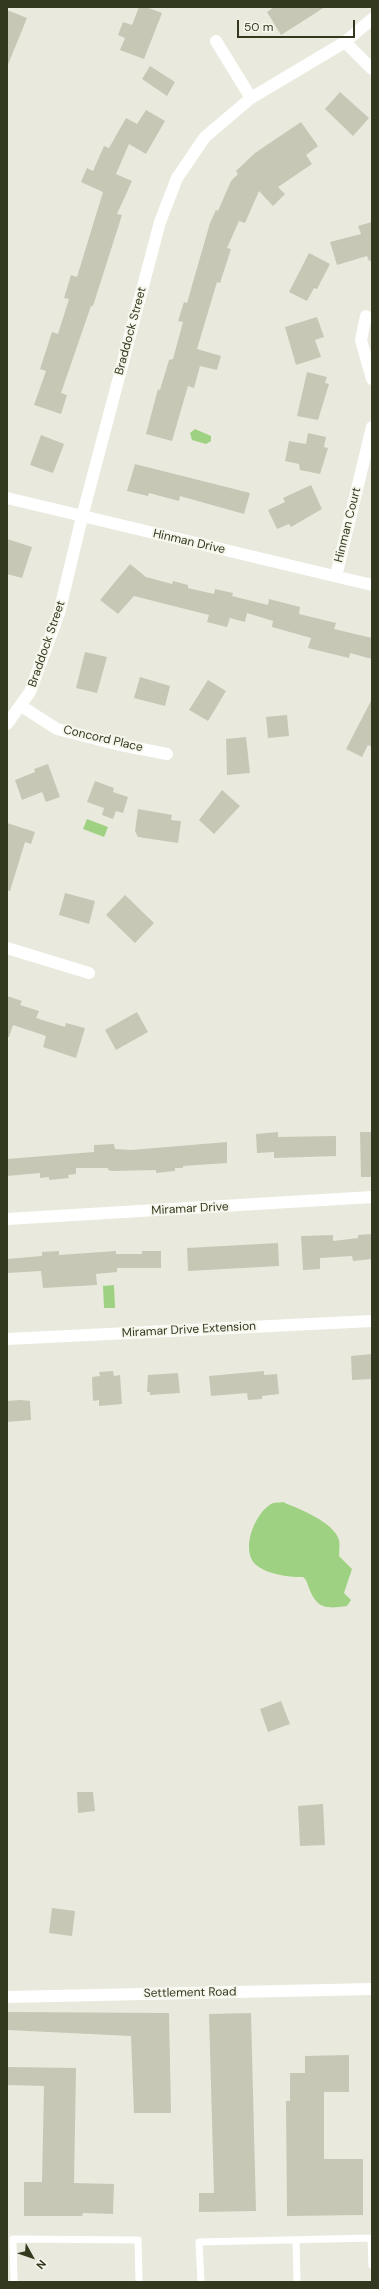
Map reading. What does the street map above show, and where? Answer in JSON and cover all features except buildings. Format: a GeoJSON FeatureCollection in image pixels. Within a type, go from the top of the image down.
{"type":"FeatureCollection","features":[{"type":"Feature","properties":{"kind":"street","name":"Braddock Street"},"geometry":{"type":"LineString","coordinates":[[7,724],[30,692],[59,613],[82,517],[160,222],[177,178],[205,137],[251,98],[345,42],[372,19]]}},
{"type":"Feature","properties":{"kind":"street"},"geometry":{"type":"LineString","coordinates":[[216,41],[251,98]]}},
{"type":"Feature","properties":{"kind":"street"},"geometry":{"type":"LineString","coordinates":[[345,42],[372,69]]}},
{"type":"Feature","properties":{"kind":"street"},"geometry":{"type":"LineString","coordinates":[[366,316],[361,340],[372,379]]}},
{"type":"Feature","properties":{"kind":"street","name":"Hinman Court"},"geometry":{"type":"LineString","coordinates":[[336,576],[372,427]]}},
{"type":"Feature","properties":{"kind":"street","name":"Hinman Drive"},"geometry":{"type":"LineString","coordinates":[[7,498],[336,576],[372,586]]}},
{"type":"Feature","properties":{"kind":"street","name":"Concord Place"},"geometry":{"type":"LineString","coordinates":[[21,706],[58,729],[116,744],[167,754]]}},
{"type":"Feature","properties":{"kind":"street"},"geometry":{"type":"LineString","coordinates":[[7,948],[89,973]]}},
{"type":"Feature","properties":{"kind":"street","name":"Miramar Drive"},"geometry":{"type":"LineString","coordinates":[[7,1219],[372,1197]]}},
{"type":"Feature","properties":{"kind":"street","name":"Miramar Drive Extension"},"geometry":{"type":"LineString","coordinates":[[7,1339],[372,1322]]}},
{"type":"Feature","properties":{"kind":"street","name":"Settlement Road"},"geometry":{"type":"LineString","coordinates":[[7,1997],[372,1989]]}},
{"type":"Feature","properties":{"kind":"lane"},"geometry":{"type":"LineString","coordinates":[[201,2282],[199,2242],[371,2238],[372,2265]]}},
{"type":"Feature","properties":{"kind":"lane"},"geometry":{"type":"LineString","coordinates":[[14,2282],[13,2239],[138,2240],[139,2282]]}},
{"type":"Feature","properties":{"kind":"lane"},"geometry":{"type":"LineString","coordinates":[[296,2240],[297,2282]]}},
{"type":"Feature","properties":{"kind":"shaded area"},"geometry":{"type":"Polygon","coordinates":[[[195,429],[211,436],[211,441],[206,444],[192,440],[190,433],[195,429]]]}},
{"type":"Feature","properties":{"kind":"shaded area"},"geometry":{"type":"Polygon","coordinates":[[[87,819],[108,827],[104,837],[83,829],[87,819]]]}},
{"type":"Feature","properties":{"kind":"shaded area"},"geometry":{"type":"Polygon","coordinates":[[[114,1285],[115,1308],[104,1308],[103,1286],[114,1285]]]}},
{"type":"Feature","properties":{"kind":"shaded area"},"geometry":{"type":"Polygon","coordinates":[[[283,1502],[315,1517],[336,1533],[339,1540],[339,1556],[352,1569],[344,1593],[351,1600],[347,1606],[323,1606],[315,1600],[306,1580],[303,1577],[290,1577],[275,1574],[256,1565],[252,1560],[249,1545],[252,1529],[256,1521],[260,1514],[271,1504],[283,1502]]]}}]}
